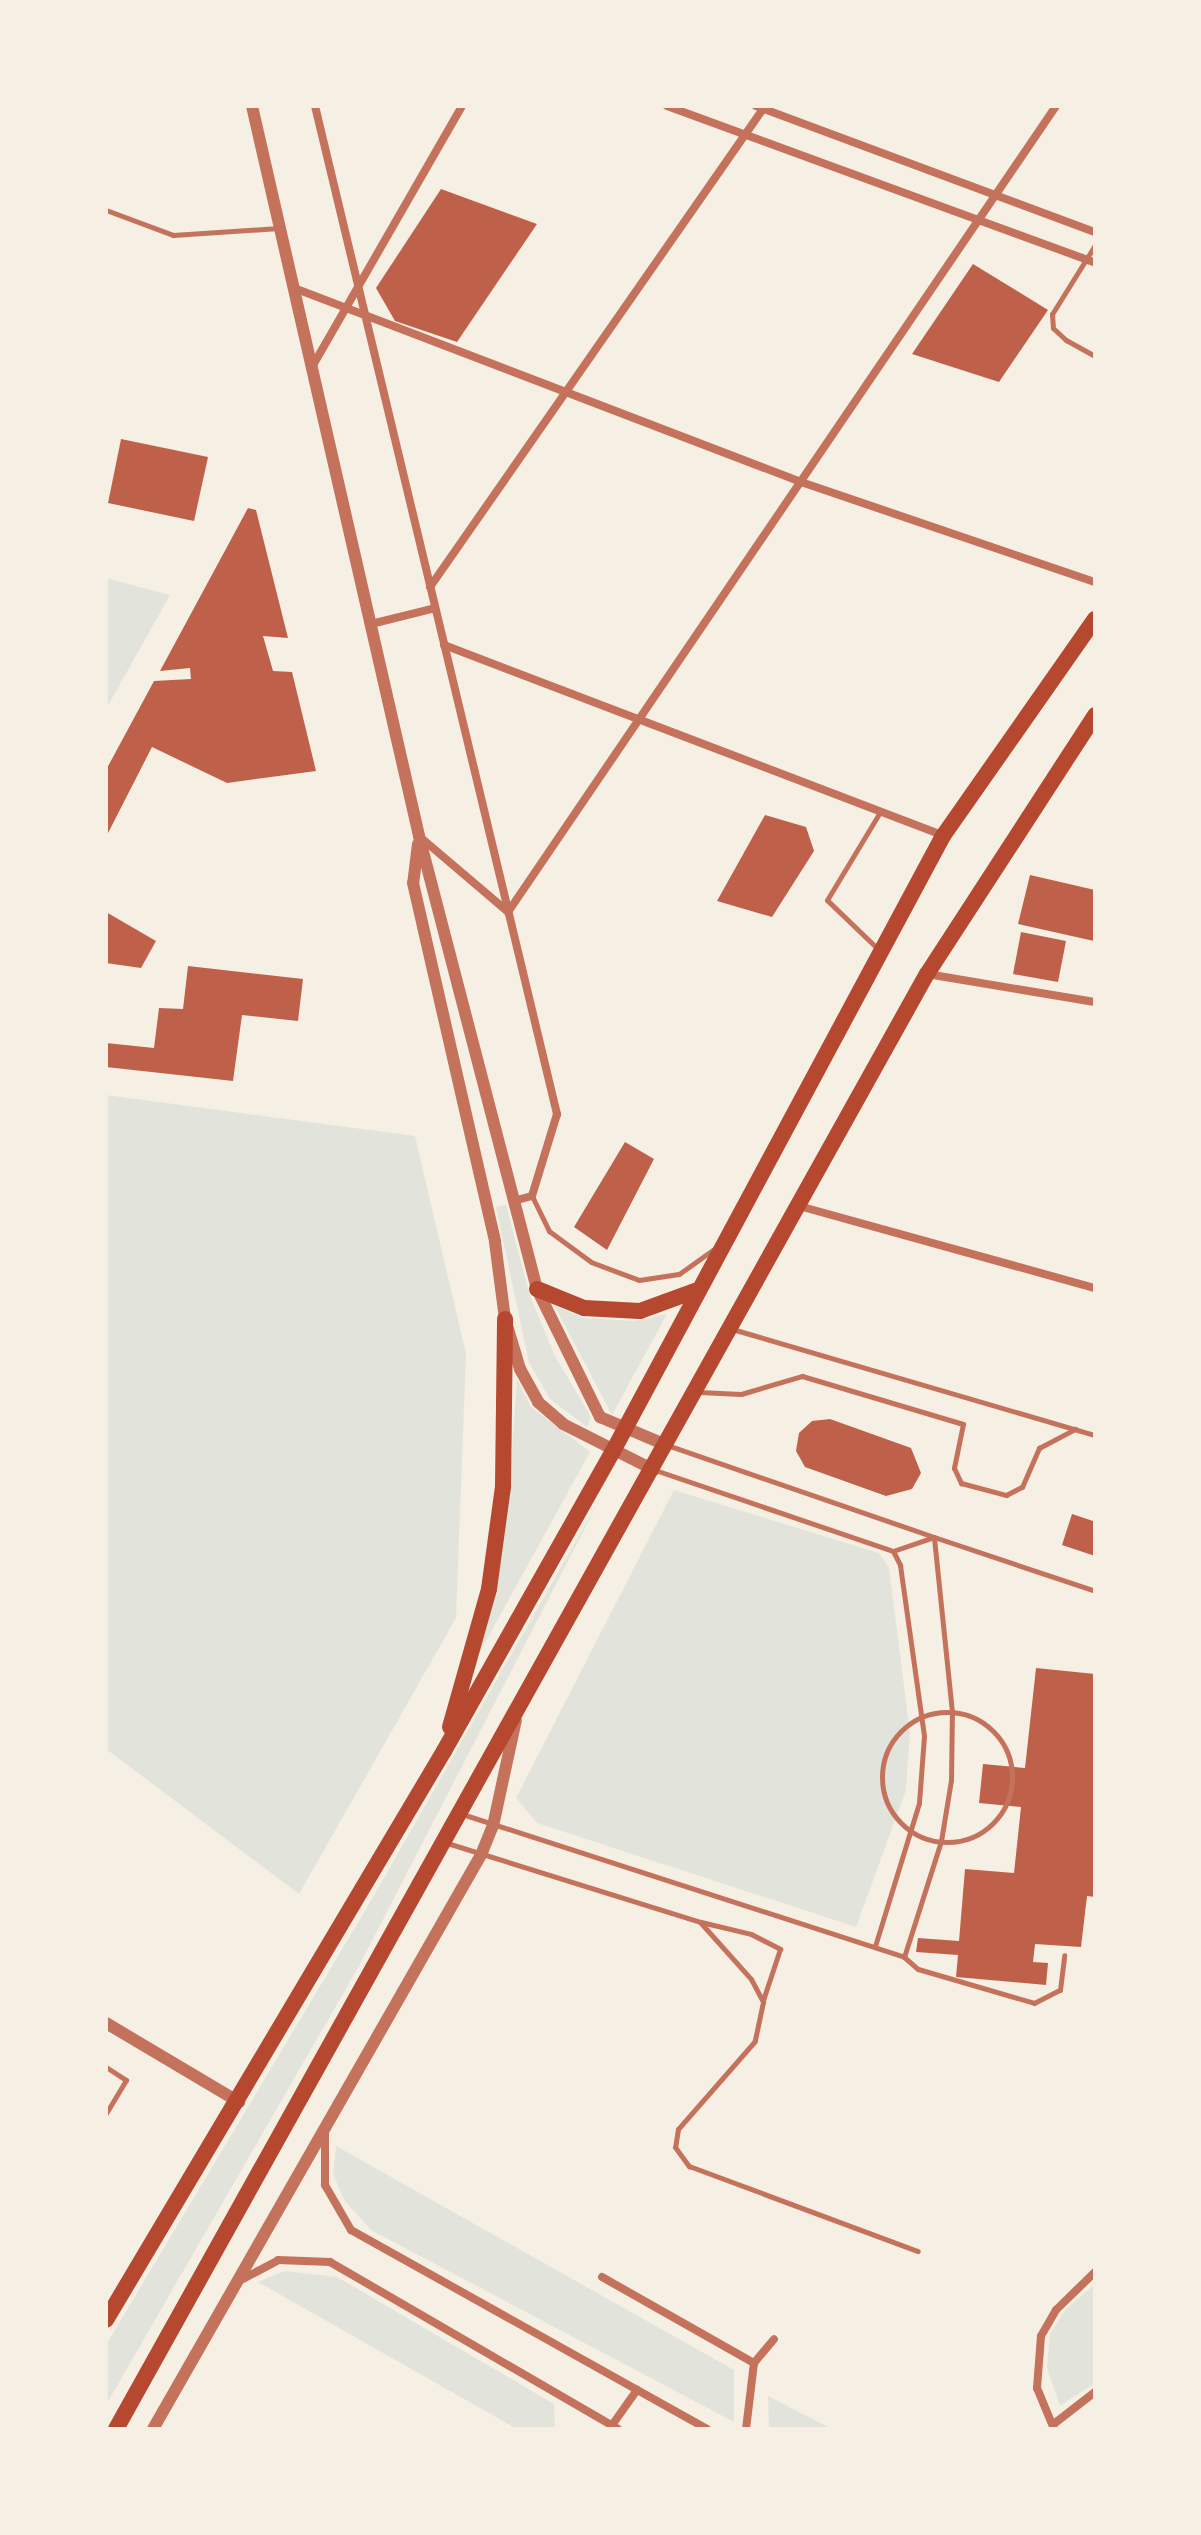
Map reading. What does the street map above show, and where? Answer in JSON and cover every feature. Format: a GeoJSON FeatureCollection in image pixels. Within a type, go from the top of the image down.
{"type":"FeatureCollection","features":[{"type":"Feature","properties":{"kind":"main road"},"geometry":{"type":"LineString","coordinates":[[106,2320],[239,2102],[444,1751],[612,1453],[695,1291],[943,836],[1095,619]]}},
{"type":"Feature","properties":{"kind":"main road"},"geometry":{"type":"LineString","coordinates":[[116,2429],[654,1470],[727,1328],[927,974],[1095,715]]}},
{"type":"Feature","properties":{"kind":"main road"},"geometry":{"type":"LineString","coordinates":[[537,1289],[584,1308],[640,1311],[695,1291]]}},
{"type":"Feature","properties":{"kind":"main road"},"geometry":{"type":"LineString","coordinates":[[444,1751],[489,1589],[503,1487],[505,1319]]}},
{"type":"Feature","properties":{"kind":"street"},"geometry":{"type":"LineString","coordinates":[[252,106],[419,836],[537,1289],[600,1417],[666,1445]]}},
{"type":"Feature","properties":{"kind":"street"},"geometry":{"type":"LineString","coordinates":[[315,106],[557,1114],[532,1196],[513,1201]]}},
{"type":"Feature","properties":{"kind":"street"},"geometry":{"type":"LineString","coordinates":[[312,367],[462,106]]}},
{"type":"Feature","properties":{"kind":"street"},"geometry":{"type":"LineString","coordinates":[[667,106],[1095,263]]}},
{"type":"Feature","properties":{"kind":"street"},"geometry":{"type":"LineString","coordinates":[[508,912],[1056,106]]}},
{"type":"Feature","properties":{"kind":"street"},"geometry":{"type":"LineString","coordinates":[[430,587],[745,135],[759,107],[1095,232]]}},
{"type":"Feature","properties":{"kind":"street"},"geometry":{"type":"LineString","coordinates":[[294,288],[366,320],[801,482],[1095,582]]}},
{"type":"Feature","properties":{"kind":"street"},"geometry":{"type":"LineString","coordinates":[[371,624],[435,608]]}},
{"type":"Feature","properties":{"kind":"street"},"geometry":{"type":"LineString","coordinates":[[444,645],[943,836]]}},
{"type":"Feature","properties":{"kind":"street"},"geometry":{"type":"LineString","coordinates":[[419,836],[508,912]]}},
{"type":"Feature","properties":{"kind":"street"},"geometry":{"type":"LineString","coordinates":[[419,836],[413,883],[495,1242],[505,1319],[520,1369],[538,1402],[563,1424],[612,1453],[654,1470]]}},
{"type":"Feature","properties":{"kind":"street"},"geometry":{"type":"LineString","coordinates":[[927,974],[1095,1002]]}},
{"type":"Feature","properties":{"kind":"street"},"geometry":{"type":"LineString","coordinates":[[798,1206],[1095,1288]]}},
{"type":"Feature","properties":{"kind":"street"},"geometry":{"type":"LineString","coordinates":[[153,2429],[481,1855],[493,1826],[518,1708]]}},
{"type":"Feature","properties":{"kind":"street"},"geometry":{"type":"LineString","coordinates":[[106,2023],[239,2102]]}},
{"type":"Feature","properties":{"kind":"street"},"geometry":{"type":"LineString","coordinates":[[325,2131],[325,2185],[335,2210],[351,2230],[707,2429]]}},
{"type":"Feature","properties":{"kind":"street"},"geometry":{"type":"LineString","coordinates":[[233,2287],[278,2260],[330,2262],[613,2428],[637,2390]]}},
{"type":"Feature","properties":{"kind":"street"},"geometry":{"type":"LineString","coordinates":[[1095,2272],[1056,2310],[1041,2336],[1037,2388],[1055,2426],[1095,2392]]}},
{"type":"Feature","properties":{"kind":"street"},"geometry":{"type":"LineString","coordinates":[[602,2277],[754,2363]]}},
{"type":"Feature","properties":{"kind":"street"},"geometry":{"type":"LineString","coordinates":[[746,2429],[754,2363],[774,2339]]}},
{"type":"Feature","properties":{"kind":"lane"},"geometry":{"type":"LineString","coordinates":[[106,210],[173,235],[280,228]]}},
{"type":"Feature","properties":{"kind":"lane"},"geometry":{"type":"LineString","coordinates":[[1095,245],[1052,314],[1053,328],[1066,340],[1095,356]]}},
{"type":"Feature","properties":{"kind":"lane"},"geometry":{"type":"LineString","coordinates":[[880,811],[827,900],[880,952]]}},
{"type":"Feature","properties":{"kind":"lane"},"geometry":{"type":"LineString","coordinates":[[532,1196],[549,1231],[591,1262],[639,1280],[679,1274],[722,1244]]}},
{"type":"Feature","properties":{"kind":"lane"},"geometry":{"type":"LineString","coordinates":[[727,1328],[1095,1435]]}},
{"type":"Feature","properties":{"kind":"lane"},"geometry":{"type":"LineString","coordinates":[[694,1392],[741,1394],[802,1376],[963,1424],[954,1468],[961,1483],[1006,1495],[1022,1487],[1039,1448],[1075,1429]]}},
{"type":"Feature","properties":{"kind":"lane"},"geometry":{"type":"LineString","coordinates":[[666,1445],[1095,1591]]}},
{"type":"Feature","properties":{"kind":"lane"},"geometry":{"type":"LineString","coordinates":[[654,1470],[893,1551],[934,1537]]}},
{"type":"Feature","properties":{"kind":"lane"},"geometry":{"type":"LineString","coordinates":[[904,1957],[941,1841],[951,1780],[952,1712],[934,1537]]}},
{"type":"Feature","properties":{"kind":"lane"},"geometry":{"type":"LineString","coordinates":[[875,1946],[919,1803],[925,1716],[900,1565],[893,1551]]}},
{"type":"Feature","properties":{"kind":"lane"},"geometry":{"type":"LineString","coordinates":[[952,1712],[989,1727],[1011,1761],[1012,1782],[996,1819],[961,1840],[941,1841],[910,1830],[886,1799],[883,1769],[893,1740],[925,1716],[952,1712]]}},
{"type":"Feature","properties":{"kind":"lane"},"geometry":{"type":"LineString","coordinates":[[460,1813],[875,1946],[904,1957],[918,1969],[1034,2003],[1060,1990],[1064,1955]]}},
{"type":"Feature","properties":{"kind":"lane"},"geometry":{"type":"LineString","coordinates":[[444,1842],[700,1922],[751,1934],[780,1949],[763,2002],[755,2041],[678,2129],[675,2147],[689,2166],[918,2251]]}},
{"type":"Feature","properties":{"kind":"lane"},"geometry":{"type":"LineString","coordinates":[[700,1922],[751,1979],[763,2002]]}},
{"type":"Feature","properties":{"kind":"lane"},"geometry":{"type":"LineString","coordinates":[[106,2067],[126,2080],[106,2113]]}},
{"type":"Feature","properties":{"kind":"shaded area"},"geometry":{"type":"Polygon","coordinates":[[[106,578],[170,595],[106,709],[106,578]]]}},
{"type":"Feature","properties":{"kind":"shaded area"},"geometry":{"type":"Polygon","coordinates":[[[106,1095],[415,1136],[466,1354],[456,1618],[299,1894],[106,1749],[106,1095]]]}},
{"type":"Feature","properties":{"kind":"shaded area"},"geometry":{"type":"Polygon","coordinates":[[[506,1205],[530,1296],[555,1356],[591,1417],[587,1427],[550,1399],[529,1363],[496,1207],[506,1205]]]}},
{"type":"Feature","properties":{"kind":"shaded area"},"geometry":{"type":"Polygon","coordinates":[[[554,1305],[583,1318],[635,1321],[667,1314],[612,1415],[554,1305]]]}},
{"type":"Feature","properties":{"kind":"shaded area"},"geometry":{"type":"Polygon","coordinates":[[[517,1379],[531,1407],[590,1452],[475,1661],[508,1505],[517,1379]]]}},
{"type":"Feature","properties":{"kind":"shaded area"},"geometry":{"type":"Polygon","coordinates":[[[674,1490],[879,1553],[889,1568],[910,1733],[906,1790],[856,1927],[537,1823],[516,1798],[674,1490]]]}},
{"type":"Feature","properties":{"kind":"shaded area"},"geometry":{"type":"Polygon","coordinates":[[[602,1495],[359,1966],[106,2405],[106,2345],[372,1899],[602,1495]]]}},
{"type":"Feature","properties":{"kind":"shaded area"},"geometry":{"type":"Polygon","coordinates":[[[336,2146],[734,2370],[734,2422],[371,2230],[344,2200],[333,2174],[336,2146]]]}},
{"type":"Feature","properties":{"kind":"shaded area"},"geometry":{"type":"Polygon","coordinates":[[[284,2271],[337,2277],[554,2404],[555,2429],[517,2429],[258,2282],[284,2271]]]}},
{"type":"Feature","properties":{"kind":"shaded area"},"geometry":{"type":"Polygon","coordinates":[[[1095,2284],[1095,2383],[1060,2406],[1047,2368],[1050,2334],[1066,2309],[1095,2284]]]}},
{"type":"Feature","properties":{"kind":"shaded area"},"geometry":{"type":"Polygon","coordinates":[[[768,2396],[832,2429],[769,2429],[768,2396]]]}},
{"type":"Feature","properties":{"kind":"building"},"geometry":{"type":"Polygon","coordinates":[[[441,189],[537,224],[457,342],[395,321],[376,288],[441,189]]]}},
{"type":"Feature","properties":{"kind":"building"},"geometry":{"type":"Polygon","coordinates":[[[973,264],[1048,310],[999,382],[912,354],[973,264]]]}},
{"type":"Feature","properties":{"kind":"building"},"geometry":{"type":"Polygon","coordinates":[[[121,439],[208,457],[194,521],[108,503],[121,439]]]}},
{"type":"Feature","properties":{"kind":"building"},"geometry":{"type":"Polygon","coordinates":[[[248,508],[256,510],[288,638],[263,636],[273,671],[292,672],[316,771],[227,783],[152,747],[106,837],[106,770],[154,681],[191,679],[190,668],[160,671],[248,508]]]}},
{"type":"Feature","properties":{"kind":"building"},"geometry":{"type":"Polygon","coordinates":[[[765,815],[806,827],[814,851],[772,917],[717,901],[765,815]]]}},
{"type":"Feature","properties":{"kind":"building"},"geometry":{"type":"Polygon","coordinates":[[[1030,875],[1095,890],[1094,941],[1018,924],[1030,875]]]}},
{"type":"Feature","properties":{"kind":"building"},"geometry":{"type":"Polygon","coordinates":[[[106,912],[156,941],[141,968],[106,963],[106,912]]]}},
{"type":"Feature","properties":{"kind":"building"},"geometry":{"type":"Polygon","coordinates":[[[1021,932],[1066,941],[1058,982],[1013,974],[1021,932]]]}},
{"type":"Feature","properties":{"kind":"building"},"geometry":{"type":"Polygon","coordinates":[[[188,966],[303,979],[298,1021],[242,1015],[233,1081],[106,1067],[106,1043],[154,1048],[159,1008],[183,1009],[188,966]]]}},
{"type":"Feature","properties":{"kind":"building"},"geometry":{"type":"Polygon","coordinates":[[[625,1142],[654,1159],[607,1250],[574,1227],[625,1142]]]}},
{"type":"Feature","properties":{"kind":"building"},"geometry":{"type":"Polygon","coordinates":[[[830,1419],[911,1448],[921,1473],[912,1489],[886,1496],[805,1467],[796,1451],[799,1433],[812,1421],[830,1419]]]}},
{"type":"Feature","properties":{"kind":"building"},"geometry":{"type":"Polygon","coordinates":[[[1072,1514],[1093,1521],[1095,1516],[1095,1556],[1062,1545],[1072,1514]]]}},
{"type":"Feature","properties":{"kind":"building"},"geometry":{"type":"Polygon","coordinates":[[[1036,1668],[1095,1674],[1095,1897],[1087,1896],[1081,1947],[1035,1944],[1033,1962],[1048,1963],[1046,1985],[956,1977],[958,1955],[916,1952],[918,1938],[959,1941],[965,1869],[1014,1873],[1021,1807],[979,1803],[983,1764],[1025,1768],[1036,1668]]]}}]}
